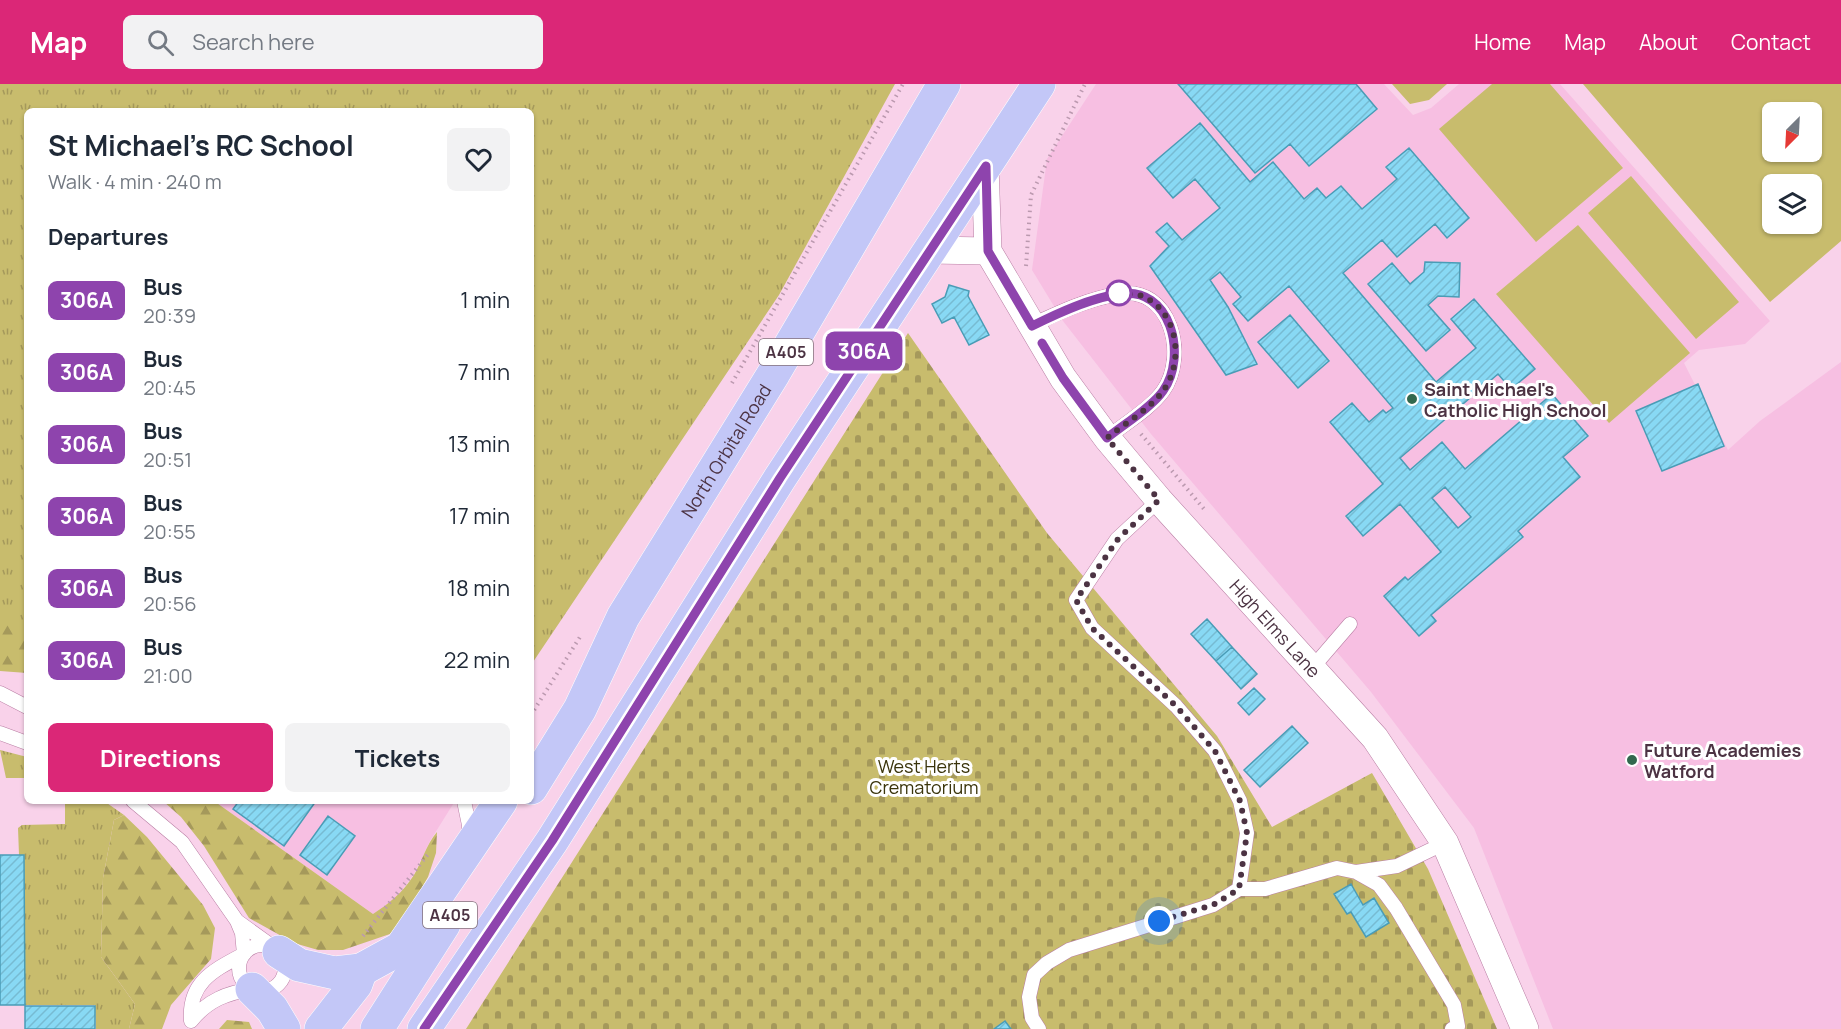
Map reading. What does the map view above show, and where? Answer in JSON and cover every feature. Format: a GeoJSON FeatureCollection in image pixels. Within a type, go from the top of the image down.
{"type":"FeatureCollection","features":[{"type":"Feature","properties":{"kind":"highway","name":"North Orbital Road"},"geometry":{"type":"LineString","coordinates":[[534,783],[580,709],[623,618],[774,373],[944,84]]}},
{"type":"Feature","properties":{"kind":"highway","name":"A405"},"geometry":{"type":"LineString","coordinates":[[424,1029],[552,841],[780,478],[1039,84]]}},
{"type":"Feature","properties":{"kind":"highway","name":"A405"},"geometry":{"type":"LineString","coordinates":[[534,750],[623,618]]}},
{"type":"Feature","properties":{"kind":"highway","name":"A405"},"geometry":{"type":"LineString","coordinates":[[276,949],[299,965],[335,973],[361,954],[401,948],[448,854],[498,804]]}},
{"type":"Feature","properties":{"kind":"highway","name":"A405"},"geometry":{"type":"LineString","coordinates":[[377,1029],[521,804]]}},
{"type":"Feature","properties":{"kind":"highway"},"geometry":{"type":"LineString","coordinates":[[321,1029],[356,984],[361,954]]}},
{"type":"Feature","properties":{"kind":"highway"},"geometry":{"type":"LineString","coordinates":[[252,989],[272,1009],[284,1029]]}},
{"type":"Feature","properties":{"kind":"street","name":"High Elms Lane"},"geometry":{"type":"LineString","coordinates":[[986,166],[988,251],[1063,378],[1107,438],[1159,500],[1233,585],[1313,667],[1375,738],[1445,843],[1525,1029]]}},
{"type":"Feature","properties":{"kind":"street"},"geometry":{"type":"LineString","coordinates":[[930,250],[988,251]]}},
{"type":"Feature","properties":{"kind":"lane"},"geometry":{"type":"LineString","coordinates":[[1032,326],[1120,293],[1141,296],[1158,306],[1172,327],[1177,349],[1174,370],[1163,392],[1107,438]]}},
{"type":"Feature","properties":{"kind":"lane"},"geometry":{"type":"LineString","coordinates":[[1159,500],[1118,539],[1076,600],[1092,628],[1176,706],[1215,751],[1240,801],[1247,833],[1239,889]]}},
{"type":"Feature","properties":{"kind":"lane"},"geometry":{"type":"LineString","coordinates":[[1313,667],[1350,624]]}},
{"type":"Feature","properties":{"kind":"lane"},"geometry":{"type":"LineString","coordinates":[[0,693],[24,705]]}},
{"type":"Feature","properties":{"kind":"lane"},"geometry":{"type":"LineString","coordinates":[[0,734],[24,742]]}},
{"type":"Feature","properties":{"kind":"lane"},"geometry":{"type":"LineString","coordinates":[[137,804],[182,842],[237,921],[242,933],[244,954],[239,969],[246,984],[252,989]]}},
{"type":"Feature","properties":{"kind":"lane"},"geometry":{"type":"LineString","coordinates":[[448,854],[469,825],[465,804]]}},
{"type":"Feature","properties":{"kind":"lane"},"geometry":{"type":"LineString","coordinates":[[1356,872],[1397,867],[1445,843]]}},
{"type":"Feature","properties":{"kind":"lane"},"geometry":{"type":"LineString","coordinates":[[1039,1029],[1032,1018],[1029,997],[1034,975],[1047,963],[1070,950],[1213,905],[1239,889],[1265,889],[1337,868],[1356,872],[1379,885],[1396,908],[1454,1005],[1458,1026],[1452,1029]]}},
{"type":"Feature","properties":{"kind":"lane"},"geometry":{"type":"LineString","coordinates":[[190,1025],[200,1010],[218,998],[252,989],[268,990],[281,981],[285,966],[276,949],[237,921]]}},
{"type":"Feature","properties":{"kind":"lane"},"geometry":{"type":"LineString","coordinates":[[190,1025],[192,1000],[202,982],[217,968],[257,945],[276,949]]}},
{"type":"Feature","properties":{"kind":"path"},"geometry":{"type":"LineString","coordinates":[[728,389],[903,84]]}},
{"type":"Feature","properties":{"kind":"path"},"geometry":{"type":"LineString","coordinates":[[1026,271],[1031,195],[1085,84]]}},
{"type":"Feature","properties":{"kind":"path"},"geometry":{"type":"LineString","coordinates":[[534,710],[584,631]]}},
{"type":"Feature","properties":{"kind":"path"},"geometry":{"type":"LineString","coordinates":[[361,954],[448,854]]}},
{"type":"Feature","properties":{"kind":"shaded area"},"geometry":{"type":"Polygon","coordinates":[[[1096,84],[1384,84],[1413,115],[1431,108],[1459,84],[1560,84],[1770,321],[1745,344],[1699,350],[1684,363],[1728,450],[1760,421],[1841,362],[1841,1029],[1553,1029],[1474,828],[1371,692],[1151,434],[1063,321],[1032,270],[1047,159],[1096,84]]]}},
{"type":"Feature","properties":{"kind":"shaded area"},"geometry":{"type":"Polygon","coordinates":[[[218,804],[453,804],[430,841],[414,874],[395,899],[373,914],[218,804]]]}},
{"type":"Feature","properties":{"kind":"green space"},"geometry":{"type":"Polygon","coordinates":[[[0,84],[895,84],[779,295],[534,661],[534,108],[24,108],[24,650],[0,644],[0,84]]]}},
{"type":"Feature","properties":{"kind":"green space"},"geometry":{"type":"Polygon","coordinates":[[[1392,84],[1447,84],[1429,100],[1410,104],[1392,84]]]}},
{"type":"Feature","properties":{"kind":"green space"},"geometry":{"type":"Polygon","coordinates":[[[1492,84],[1550,84],[1623,168],[1536,242],[1439,129],[1492,84]]]}},
{"type":"Feature","properties":{"kind":"green space"},"geometry":{"type":"Polygon","coordinates":[[[1583,84],[1841,84],[1841,241],[1770,302],[1583,84]]]}},
{"type":"Feature","properties":{"kind":"green space"},"geometry":{"type":"Polygon","coordinates":[[[1631,176],[1739,302],[1696,339],[1588,213],[1631,176]]]}},
{"type":"Feature","properties":{"kind":"green space"},"geometry":{"type":"Polygon","coordinates":[[[1578,225],[1690,353],[1609,423],[1496,294],[1578,225]]]}},
{"type":"Feature","properties":{"kind":"green space","name":"West Herts Crematorium"},"geometry":{"type":"Polygon","coordinates":[[[908,333],[1047,533],[1217,736],[1272,827],[1372,773],[1428,869],[1497,1029],[466,1029],[908,333]]]}},
{"type":"Feature","properties":{"kind":"green space"},"geometry":{"type":"Polygon","coordinates":[[[0,618],[24,624],[24,673],[0,671],[0,618]]]}},
{"type":"Feature","properties":{"kind":"green space"},"geometry":{"type":"Polygon","coordinates":[[[0,750],[24,756],[24,778],[6,778],[0,750]]]}},
{"type":"Feature","properties":{"kind":"green space"},"geometry":{"type":"Polygon","coordinates":[[[65,804],[108,804],[124,815],[114,820],[103,878],[101,957],[135,1004],[129,1029],[96,1029],[95,1005],[25,1005],[24,855],[19,855],[18,828],[22,825],[65,824],[65,804]]]}},
{"type":"Feature","properties":{"kind":"green space"},"geometry":{"type":"Polygon","coordinates":[[[166,804],[218,804],[373,914],[396,897],[410,881],[437,832],[436,853],[428,877],[410,909],[390,934],[343,950],[318,950],[294,943],[249,918],[204,846],[181,817],[166,804]]]}},
{"type":"Feature","properties":{"kind":"green space"},"geometry":{"type":"Polygon","coordinates":[[[124,815],[147,837],[203,905],[215,928],[211,959],[171,1005],[162,1029],[129,1029],[135,1004],[101,957],[103,878],[114,820],[124,815]]]}},
{"type":"Feature","properties":{"kind":"green space"},"geometry":{"type":"Polygon","coordinates":[[[227,1020],[249,1022],[252,1029],[219,1029],[227,1020]]]}},
{"type":"Feature","properties":{"kind":"building"},"geometry":{"type":"Polygon","coordinates":[[[1178,84],[1356,84],[1377,109],[1309,166],[1290,144],[1255,173],[1178,84]]]}},
{"type":"Feature","properties":{"kind":"building"},"geometry":{"type":"Polygon","coordinates":[[[1200,123],[1250,182],[1273,162],[1304,199],[1317,188],[1326,198],[1341,186],[1362,209],[1397,179],[1386,167],[1409,148],[1469,218],[1447,238],[1435,224],[1397,257],[1382,240],[1343,273],[1436,382],[1476,348],[1451,319],[1474,299],[1535,369],[1511,389],[1498,374],[1400,458],[1410,470],[1442,442],[1465,469],[1552,394],[1588,436],[1563,457],[1580,477],[1518,531],[1523,537],[1431,615],[1436,621],[1419,636],[1384,596],[1405,577],[1408,580],[1441,552],[1400,504],[1363,536],[1346,516],[1383,484],[1330,422],[1352,403],[1369,422],[1383,410],[1386,413],[1393,408],[1289,286],[1248,321],[1233,304],[1241,297],[1220,272],[1210,280],[1228,307],[1257,364],[1226,375],[1150,266],[1169,246],[1156,232],[1167,223],[1182,240],[1220,208],[1195,179],[1173,198],[1147,168],[1200,123]],[[1445,487],[1432,498],[1458,528],[1471,517],[1445,487]]]}},
{"type":"Feature","properties":{"kind":"building"},"geometry":{"type":"Polygon","coordinates":[[[1425,262],[1460,263],[1459,297],[1438,296],[1428,305],[1450,330],[1426,351],[1368,284],[1392,263],[1410,284],[1424,272],[1425,262]]]}},
{"type":"Feature","properties":{"kind":"building"},"geometry":{"type":"Polygon","coordinates":[[[949,285],[969,291],[968,296],[989,335],[969,345],[954,317],[942,323],[932,304],[945,297],[949,285]]]}},
{"type":"Feature","properties":{"kind":"building"},"geometry":{"type":"Polygon","coordinates":[[[1290,315],[1329,361],[1298,388],[1258,342],[1290,315]]]}},
{"type":"Feature","properties":{"kind":"building"},"geometry":{"type":"Polygon","coordinates":[[[1698,384],[1724,446],[1662,471],[1636,411],[1698,384]]]}},
{"type":"Feature","properties":{"kind":"building"},"geometry":{"type":"Polygon","coordinates":[[[1207,619],[1232,647],[1216,661],[1191,634],[1207,619]]]}},
{"type":"Feature","properties":{"kind":"building"},"geometry":{"type":"Polygon","coordinates":[[[1232,647],[1257,674],[1241,689],[1216,661],[1232,647]]]}},
{"type":"Feature","properties":{"kind":"building"},"geometry":{"type":"Polygon","coordinates":[[[1254,688],[1265,699],[1249,715],[1238,703],[1254,688]]]}},
{"type":"Feature","properties":{"kind":"building"},"geometry":{"type":"Polygon","coordinates":[[[1292,726],[1308,743],[1260,787],[1244,770],[1292,726]]]}},
{"type":"Feature","properties":{"kind":"building"},"geometry":{"type":"Polygon","coordinates":[[[237,804],[314,804],[284,846],[233,809],[237,804]]]}},
{"type":"Feature","properties":{"kind":"building"},"geometry":{"type":"Polygon","coordinates":[[[328,816],[355,836],[327,875],[300,855],[328,816]]]}},
{"type":"Feature","properties":{"kind":"building"},"geometry":{"type":"Polygon","coordinates":[[[0,855],[24,855],[25,1005],[0,1005],[0,855]]]}},
{"type":"Feature","properties":{"kind":"building"},"geometry":{"type":"Polygon","coordinates":[[[1351,884],[1363,905],[1374,898],[1389,923],[1366,937],[1351,912],[1347,914],[1334,894],[1351,884]]]}},
{"type":"Feature","properties":{"kind":"building"},"geometry":{"type":"Polygon","coordinates":[[[25,1006],[95,1006],[95,1029],[25,1029],[25,1006]]]}},
{"type":"Feature","properties":{"kind":"building"},"geometry":{"type":"Polygon","coordinates":[[[1005,1021],[1011,1029],[994,1029],[1005,1021]]]}},
{"type":"Feature","properties":{"kind":"bus line","name":"306A"},"geometry":{"type":"LineString","coordinates":[[424,1029],[552,841],[780,478],[986,166],[988,251],[1032,326],[1050,317],[1120,293],[1141,296],[1158,306],[1172,327],[1177,349],[1174,370],[1163,392],[1107,438],[1063,378],[1042,343]]}},
{"type":"Feature","properties":{"kind":"place","name":"Saint Michael's Catholic High School"},"geometry":{"type":"Point","coordinates":[1412,399]}},
{"type":"Feature","properties":{"kind":"place","name":"Future Academies Watford"},"geometry":{"type":"Point","coordinates":[1632,760]}},
{"type":"Feature","properties":{"kind":"route"},"geometry":{"type":"LineString","coordinates":[[1119,293],[1141,296],[1158,306],[1172,327],[1177,349],[1174,370],[1163,392],[1107,438],[1159,500],[1118,539],[1076,600],[1092,628],[1176,706],[1215,751],[1240,801],[1247,833],[1239,889],[1213,905],[1159,921]]}}]}
